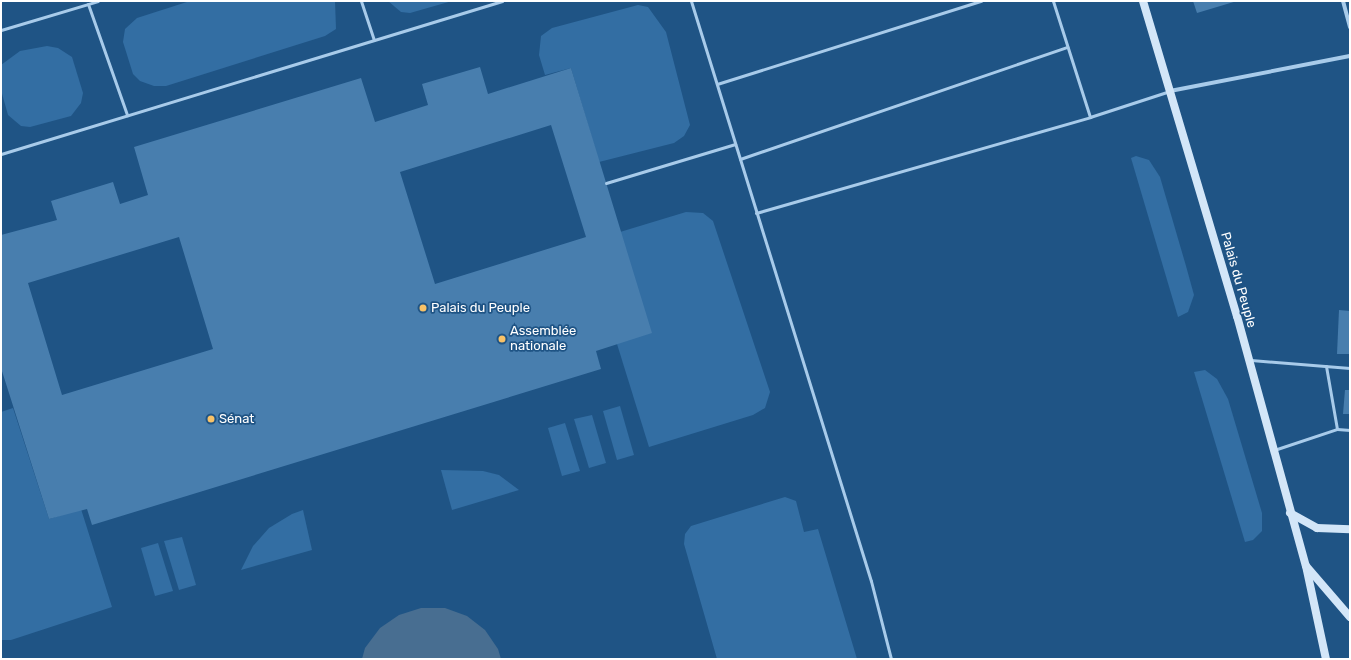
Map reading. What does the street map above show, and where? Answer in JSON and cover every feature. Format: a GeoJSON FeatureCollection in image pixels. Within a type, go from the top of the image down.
{"type":"FeatureCollection","features":[{"type":"Feature","properties":{"kind":"street","name":"Palais du Peuple"},"geometry":{"type":"LineString","coordinates":[[1143,1],[1249,360],[1290,513],[1306,566],[1326,659]]}},
{"type":"Feature","properties":{"kind":"street"},"geometry":{"type":"LineString","coordinates":[[1343,1],[1350,27]]}},
{"type":"Feature","properties":{"kind":"street"},"geometry":{"type":"LineString","coordinates":[[1170,91],[1350,56]]}},
{"type":"Feature","properties":{"kind":"street"},"geometry":{"type":"LineString","coordinates":[[1290,513],[1317,528],[1350,529]]}},
{"type":"Feature","properties":{"kind":"street","name":"Palais du Peuple"},"geometry":{"type":"LineString","coordinates":[[1306,566],[1350,617]]}},
{"type":"Feature","properties":{"kind":"lane"},"geometry":{"type":"LineString","coordinates":[[1,30],[98,1]]}},
{"type":"Feature","properties":{"kind":"lane"},"geometry":{"type":"LineString","coordinates":[[361,1],[374,40]]}},
{"type":"Feature","properties":{"kind":"lane"},"geometry":{"type":"LineString","coordinates":[[1,149],[2,154],[502,1]]}},
{"type":"Feature","properties":{"kind":"lane"},"geometry":{"type":"LineString","coordinates":[[691,1],[871,581],[891,659]]}},
{"type":"Feature","properties":{"kind":"lane"},"geometry":{"type":"LineString","coordinates":[[717,84],[981,1]]}},
{"type":"Feature","properties":{"kind":"lane"},"geometry":{"type":"LineString","coordinates":[[1053,1],[1090,117]]}},
{"type":"Feature","properties":{"kind":"lane"},"geometry":{"type":"LineString","coordinates":[[88,4],[127,115]]}},
{"type":"Feature","properties":{"kind":"lane"},"geometry":{"type":"LineString","coordinates":[[740,159],[1067,47]]}},
{"type":"Feature","properties":{"kind":"lane"},"geometry":{"type":"LineString","coordinates":[[756,213],[1090,117],[1170,91]]}},
{"type":"Feature","properties":{"kind":"lane"},"geometry":{"type":"LineString","coordinates":[[606,183],[735,144]]}},
{"type":"Feature","properties":{"kind":"lane"},"geometry":{"type":"LineString","coordinates":[[1249,360],[1350,368]]}},
{"type":"Feature","properties":{"kind":"lane"},"geometry":{"type":"LineString","coordinates":[[1326,366],[1337,429]]}},
{"type":"Feature","properties":{"kind":"lane"},"geometry":{"type":"LineString","coordinates":[[1273,450],[1337,429],[1350,430]]}},
{"type":"Feature","properties":{"kind":"shaded area"},"geometry":{"type":"Polygon","coordinates":[[[190,1],[335,1],[336,29],[325,36],[166,86],[154,86],[140,81],[133,74],[123,42],[125,29],[137,18],[190,1]]]}},
{"type":"Feature","properties":{"kind":"shaded area"},"geometry":{"type":"Polygon","coordinates":[[[388,1],[452,1],[410,13],[401,12],[388,1]]]}},
{"type":"Feature","properties":{"kind":"shaded area"},"geometry":{"type":"Polygon","coordinates":[[[638,5],[648,7],[666,32],[690,125],[684,136],[674,143],[599,162],[571,68],[545,75],[539,55],[541,36],[552,28],[638,5]]]}},
{"type":"Feature","properties":{"kind":"shaded area"},"geometry":{"type":"Polygon","coordinates":[[[47,46],[58,48],[72,57],[83,93],[81,103],[71,116],[30,127],[21,126],[8,115],[1,90],[1,65],[20,51],[47,46]]]}},
{"type":"Feature","properties":{"kind":"shaded area"},"geometry":{"type":"Polygon","coordinates":[[[1136,156],[1149,160],[1160,177],[1194,295],[1188,312],[1178,317],[1131,158],[1136,156]]]}},
{"type":"Feature","properties":{"kind":"shaded area"},"geometry":{"type":"Polygon","coordinates":[[[686,212],[703,213],[713,221],[770,392],[765,408],[753,415],[649,447],[617,344],[620,232],[686,212]]]}},
{"type":"Feature","properties":{"kind":"shaded area"},"geometry":{"type":"Polygon","coordinates":[[[1205,370],[1217,379],[1228,399],[1262,513],[1262,531],[1253,540],[1245,542],[1194,372],[1205,370]]]}},
{"type":"Feature","properties":{"kind":"shaded area"},"geometry":{"type":"Polygon","coordinates":[[[620,406],[634,455],[617,460],[603,411],[620,406]]]}},
{"type":"Feature","properties":{"kind":"shaded area"},"geometry":{"type":"Polygon","coordinates":[[[13,408],[49,519],[81,509],[112,607],[11,640],[1,640],[1,412],[13,408]]]}},
{"type":"Feature","properties":{"kind":"shaded area"},"geometry":{"type":"Polygon","coordinates":[[[592,415],[606,463],[589,468],[574,419],[592,415]]]}},
{"type":"Feature","properties":{"kind":"shaded area"},"geometry":{"type":"Polygon","coordinates":[[[565,423],[580,471],[562,476],[548,428],[565,423]]]}},
{"type":"Feature","properties":{"kind":"shaded area"},"geometry":{"type":"Polygon","coordinates":[[[441,470],[483,471],[499,475],[519,490],[452,510],[441,470]]]}},
{"type":"Feature","properties":{"kind":"shaded area"},"geometry":{"type":"Polygon","coordinates":[[[785,497],[796,501],[804,532],[818,529],[857,659],[717,659],[684,544],[685,534],[691,526],[785,497]]]}},
{"type":"Feature","properties":{"kind":"shaded area"},"geometry":{"type":"Polygon","coordinates":[[[303,510],[312,550],[241,570],[253,546],[269,528],[292,514],[303,510]]]}},
{"type":"Feature","properties":{"kind":"shaded area"},"geometry":{"type":"Polygon","coordinates":[[[182,537],[196,585],[179,590],[164,541],[182,537]]]}},
{"type":"Feature","properties":{"kind":"shaded area"},"geometry":{"type":"Polygon","coordinates":[[[158,543],[173,591],[155,596],[141,548],[158,543]]]}},
{"type":"Feature","properties":{"kind":"shaded area"},"geometry":{"type":"Polygon","coordinates":[[[421,608],[445,608],[467,616],[485,630],[498,649],[501,659],[362,659],[365,648],[380,628],[399,615],[421,608]]]}},
{"type":"Feature","properties":{"kind":"building"},"geometry":{"type":"Polygon","coordinates":[[[1193,1],[1237,1],[1197,13],[1193,1]]]}},
{"type":"Feature","properties":{"kind":"building","name":"Palais du Peuple"},"geometry":{"type":"Polygon","coordinates":[[[480,67],[488,94],[571,68],[652,333],[596,351],[601,369],[92,525],[87,509],[49,519],[1,368],[1,235],[57,220],[51,201],[113,182],[120,204],[148,195],[134,147],[361,78],[375,122],[428,105],[422,84],[480,67]],[[551,125],[400,172],[435,284],[586,237],[551,125]],[[179,237],[28,283],[62,395],[213,349],[179,237]]]}},
{"type":"Feature","properties":{"kind":"building"},"geometry":{"type":"Polygon","coordinates":[[[1339,310],[1350,311],[1350,354],[1337,354],[1339,310]]]}},
{"type":"Feature","properties":{"kind":"building"},"geometry":{"type":"Polygon","coordinates":[[[1345,390],[1350,390],[1350,414],[1343,414],[1345,390]]]}},
{"type":"Feature","properties":{"kind":"place","name":"Palais du Peuple"},"geometry":{"type":"Point","coordinates":[423,308]}},
{"type":"Feature","properties":{"kind":"place","name":"Assemblée nationale"},"geometry":{"type":"Point","coordinates":[502,339]}},
{"type":"Feature","properties":{"kind":"place","name":"Sénat"},"geometry":{"type":"Point","coordinates":[211,419]}}]}
